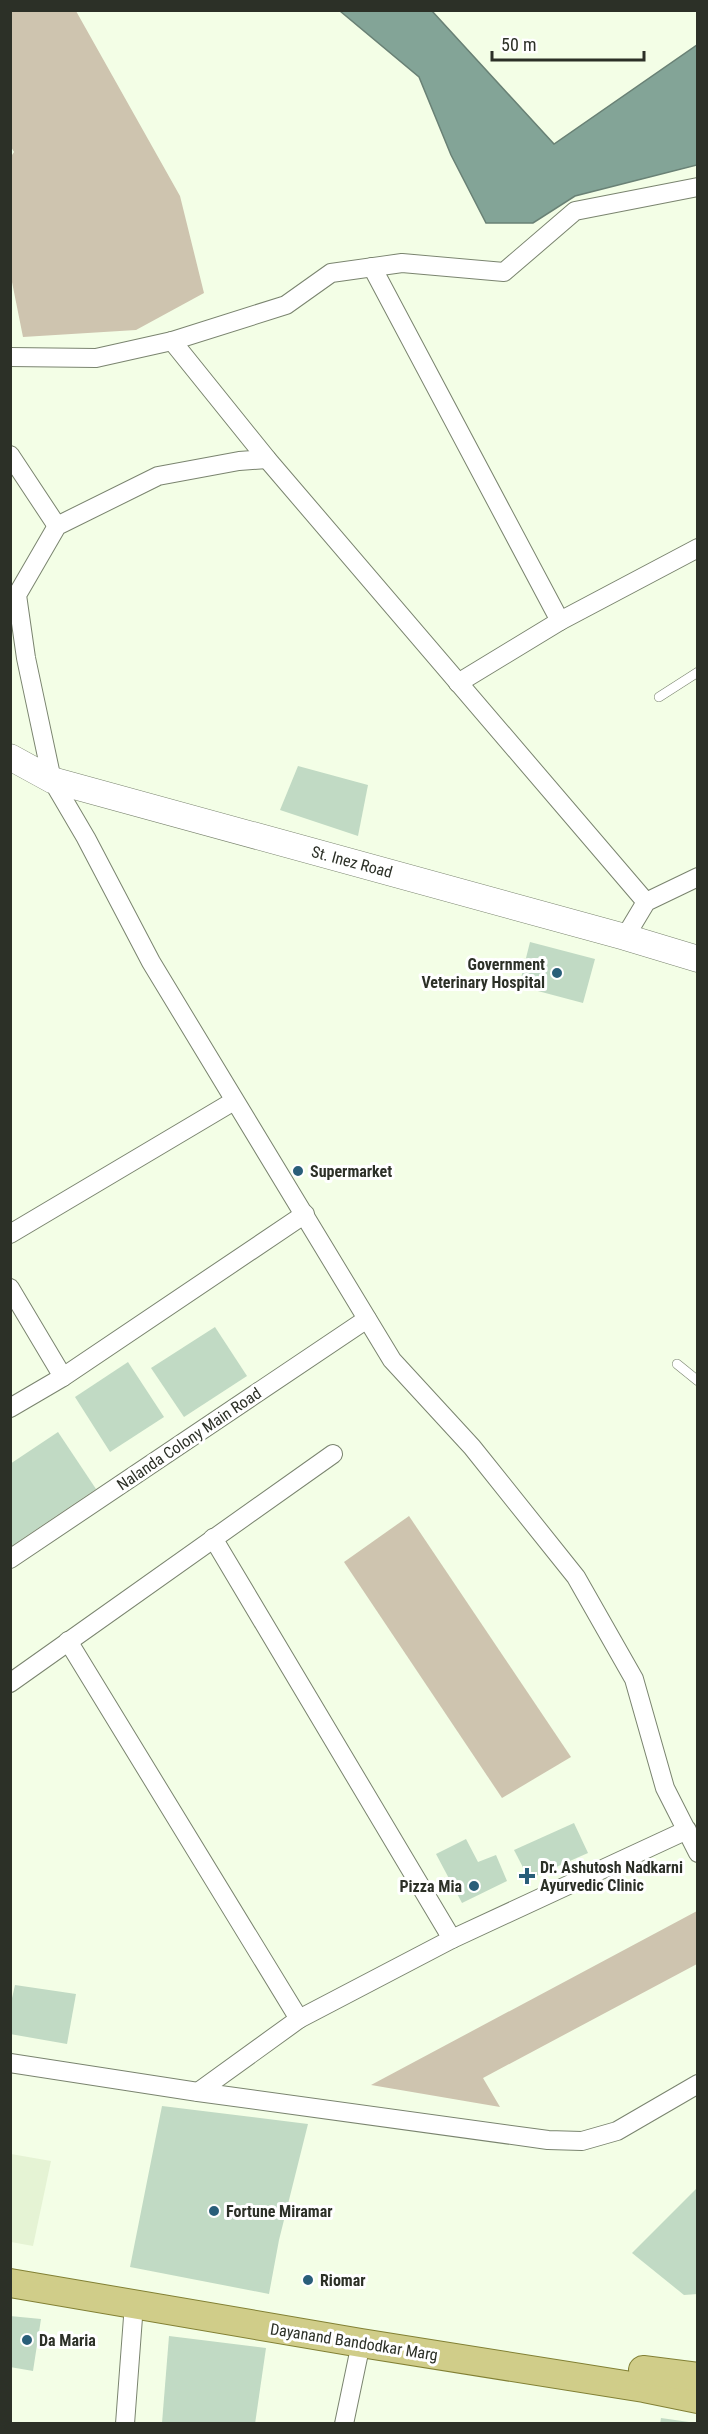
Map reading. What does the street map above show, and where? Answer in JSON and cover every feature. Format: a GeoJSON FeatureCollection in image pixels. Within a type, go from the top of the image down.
{"type":"FeatureCollection","features":[{"type":"Feature","properties":{"kind":"main road","name":"St. Inez Road"},"geometry":{"type":"LineString","coordinates":[[10,757],[52,780],[626,937],[698,959]]}},
{"type":"Feature","properties":{"kind":"main road","name":"Dayanand Bandodkar Marg"},"geometry":{"type":"LineString","coordinates":[[10,2267],[648,2371],[698,2377]]}},
{"type":"Feature","properties":{"kind":"main road","name":"Dayanand Bandodkar Marg"},"geometry":{"type":"LineString","coordinates":[[10,2283],[361,2343],[644,2388],[698,2399]]}},
{"type":"Feature","properties":{"kind":"street"},"geometry":{"type":"LineString","coordinates":[[10,357],[96,358],[172,341],[286,305],[331,273],[402,263],[504,272],[575,211],[698,187]]}},
{"type":"Feature","properties":{"kind":"street"},"geometry":{"type":"LineString","coordinates":[[372,267],[560,621]]}},
{"type":"Feature","properties":{"kind":"street"},"geometry":{"type":"LineString","coordinates":[[172,341],[267,459],[646,902]]}},
{"type":"Feature","properties":{"kind":"street"},"geometry":{"type":"LineString","coordinates":[[10,455],[57,526]]}},
{"type":"Feature","properties":{"kind":"street"},"geometry":{"type":"LineString","coordinates":[[267,459],[238,461],[158,476],[57,526],[17,596],[26,658],[52,780],[86,838],[151,962],[392,1360],[472,1447],[576,1577],[634,1679],[665,1788],[698,1853]]}},
{"type":"Feature","properties":{"kind":"street"},"geometry":{"type":"LineString","coordinates":[[459,683],[560,621],[698,548]]}},
{"type":"Feature","properties":{"kind":"street"},"geometry":{"type":"LineString","coordinates":[[626,937],[646,902],[698,877]]}},
{"type":"Feature","properties":{"kind":"street"},"geometry":{"type":"LineString","coordinates":[[10,1234],[234,1101]]}},
{"type":"Feature","properties":{"kind":"street"},"geometry":{"type":"LineString","coordinates":[[10,1408],[63,1377],[305,1214]]}},
{"type":"Feature","properties":{"kind":"street"},"geometry":{"type":"LineString","coordinates":[[10,1288],[63,1377]]}},
{"type":"Feature","properties":{"kind":"street","name":"Nalanda Colony Main Road"},"geometry":{"type":"LineString","coordinates":[[10,1558],[367,1319]]}},
{"type":"Feature","properties":{"kind":"street"},"geometry":{"type":"LineString","coordinates":[[10,1683],[333,1454]]}},
{"type":"Feature","properties":{"kind":"street"},"geometry":{"type":"LineString","coordinates":[[213,1538],[452,1939]]}},
{"type":"Feature","properties":{"kind":"street"},"geometry":{"type":"LineString","coordinates":[[68,1641],[299,2019]]}},
{"type":"Feature","properties":{"kind":"street"},"geometry":{"type":"LineString","coordinates":[[198,2092],[299,2019],[452,1939],[687,1830]]}},
{"type":"Feature","properties":{"kind":"street"},"geometry":{"type":"LineString","coordinates":[[10,2063],[198,2092],[548,2140],[582,2141],[617,2131],[698,2084]]}},
{"type":"Feature","properties":{"kind":"street"},"geometry":{"type":"LineString","coordinates":[[125,2424],[134,2304]]}},
{"type":"Feature","properties":{"kind":"street"},"geometry":{"type":"LineString","coordinates":[[344,2424],[361,2343]]}},
{"type":"Feature","properties":{"kind":"lane"},"geometry":{"type":"LineString","coordinates":[[659,697],[698,672]]}},
{"type":"Feature","properties":{"kind":"lane"},"geometry":{"type":"LineString","coordinates":[[677,1364],[698,1381]]}},
{"type":"Feature","properties":{"kind":"shaded area"},"geometry":{"type":"Polygon","coordinates":[[[11,10],[76,11],[180,196],[204,293],[136,330],[23,337],[11,277],[10,158],[14,152],[10,145],[11,10]]]}},
{"type":"Feature","properties":{"kind":"shaded area"},"geometry":{"type":"Polygon","coordinates":[[[340,11],[432,11],[554,144],[697,45],[697,165],[575,196],[533,223],[486,223],[451,155],[419,77],[340,11]]]}},
{"type":"Feature","properties":{"kind":"shaded area"},"geometry":{"type":"Polygon","coordinates":[[[409,1516],[571,1757],[502,1798],[344,1562],[409,1516]]]}},
{"type":"Feature","properties":{"kind":"shaded area"},"geometry":{"type":"Polygon","coordinates":[[[697,1911],[697,1964],[483,2078],[500,2107],[371,2085],[697,1911]]]}},
{"type":"Feature","properties":{"kind":"shaded area"},"geometry":{"type":"Polygon","coordinates":[[[11,2154],[51,2161],[33,2246],[11,2242],[11,2154]]]}},
{"type":"Feature","properties":{"kind":"building"},"geometry":{"type":"Polygon","coordinates":[[[298,766],[368,785],[358,836],[280,810],[298,766]]]}},
{"type":"Feature","properties":{"kind":"building","name":"Government Veterinary Hospital"},"geometry":{"type":"Polygon","coordinates":[[[530,942],[595,959],[583,1003],[519,986],[530,942]]]}},
{"type":"Feature","properties":{"kind":"building"},"geometry":{"type":"Polygon","coordinates":[[[215,1327],[247,1376],[184,1417],[151,1368],[215,1327]]]}},
{"type":"Feature","properties":{"kind":"building"},"geometry":{"type":"Polygon","coordinates":[[[128,1362],[164,1417],[110,1452],[75,1397],[128,1362]]]}},
{"type":"Feature","properties":{"kind":"building"},"geometry":{"type":"Polygon","coordinates":[[[58,1432],[96,1489],[10,1547],[10,1464],[58,1432]]]}},
{"type":"Feature","properties":{"kind":"building"},"geometry":{"type":"Polygon","coordinates":[[[574,1823],[588,1853],[529,1879],[514,1850],[574,1823]]]}},
{"type":"Feature","properties":{"kind":"building"},"geometry":{"type":"Polygon","coordinates":[[[466,1839],[478,1862],[496,1855],[507,1881],[462,1903],[436,1854],[466,1839]]]}},
{"type":"Feature","properties":{"kind":"building"},"geometry":{"type":"Polygon","coordinates":[[[15,1985],[76,1994],[67,2044],[10,2034],[10,2007],[15,1985]]]}},
{"type":"Feature","properties":{"kind":"building","name":"Fortune Miramar"},"geometry":{"type":"Polygon","coordinates":[[[162,2106],[308,2124],[279,2240],[269,2294],[130,2267],[162,2106]]]}},
{"type":"Feature","properties":{"kind":"building"},"geometry":{"type":"Polygon","coordinates":[[[698,2187],[698,2294],[684,2295],[632,2253],[698,2187]]]}},
{"type":"Feature","properties":{"kind":"building"},"geometry":{"type":"Polygon","coordinates":[[[10,2316],[41,2319],[33,2371],[10,2367],[10,2316]]]}},
{"type":"Feature","properties":{"kind":"building"},"geometry":{"type":"Polygon","coordinates":[[[169,2336],[266,2348],[255,2424],[162,2423],[169,2336]]]}},
{"type":"Feature","properties":{"kind":"building"},"geometry":{"type":"Polygon","coordinates":[[[661,2418],[689,2422],[689,2424],[660,2424],[661,2418]]]}},
{"type":"Feature","properties":{"kind":"place","name":"Government Veterinary Hospital"},"geometry":{"type":"Point","coordinates":[557,973]}},
{"type":"Feature","properties":{"kind":"place","name":"Supermarket"},"geometry":{"type":"Point","coordinates":[298,1171]}},
{"type":"Feature","properties":{"kind":"place","name":"Dr. Ashutosh Nadkarni Ayurvedic Clinic"},"geometry":{"type":"Point","coordinates":[527,1876]}},
{"type":"Feature","properties":{"kind":"place","name":"Pizza Mia"},"geometry":{"type":"Point","coordinates":[474,1886]}},
{"type":"Feature","properties":{"kind":"place","name":"Fortune Miramar"},"geometry":{"type":"Point","coordinates":[214,2211]}},
{"type":"Feature","properties":{"kind":"place","name":"Riomar"},"geometry":{"type":"Point","coordinates":[308,2280]}},
{"type":"Feature","properties":{"kind":"place","name":"Da Maria"},"geometry":{"type":"Point","coordinates":[27,2340]}}]}
